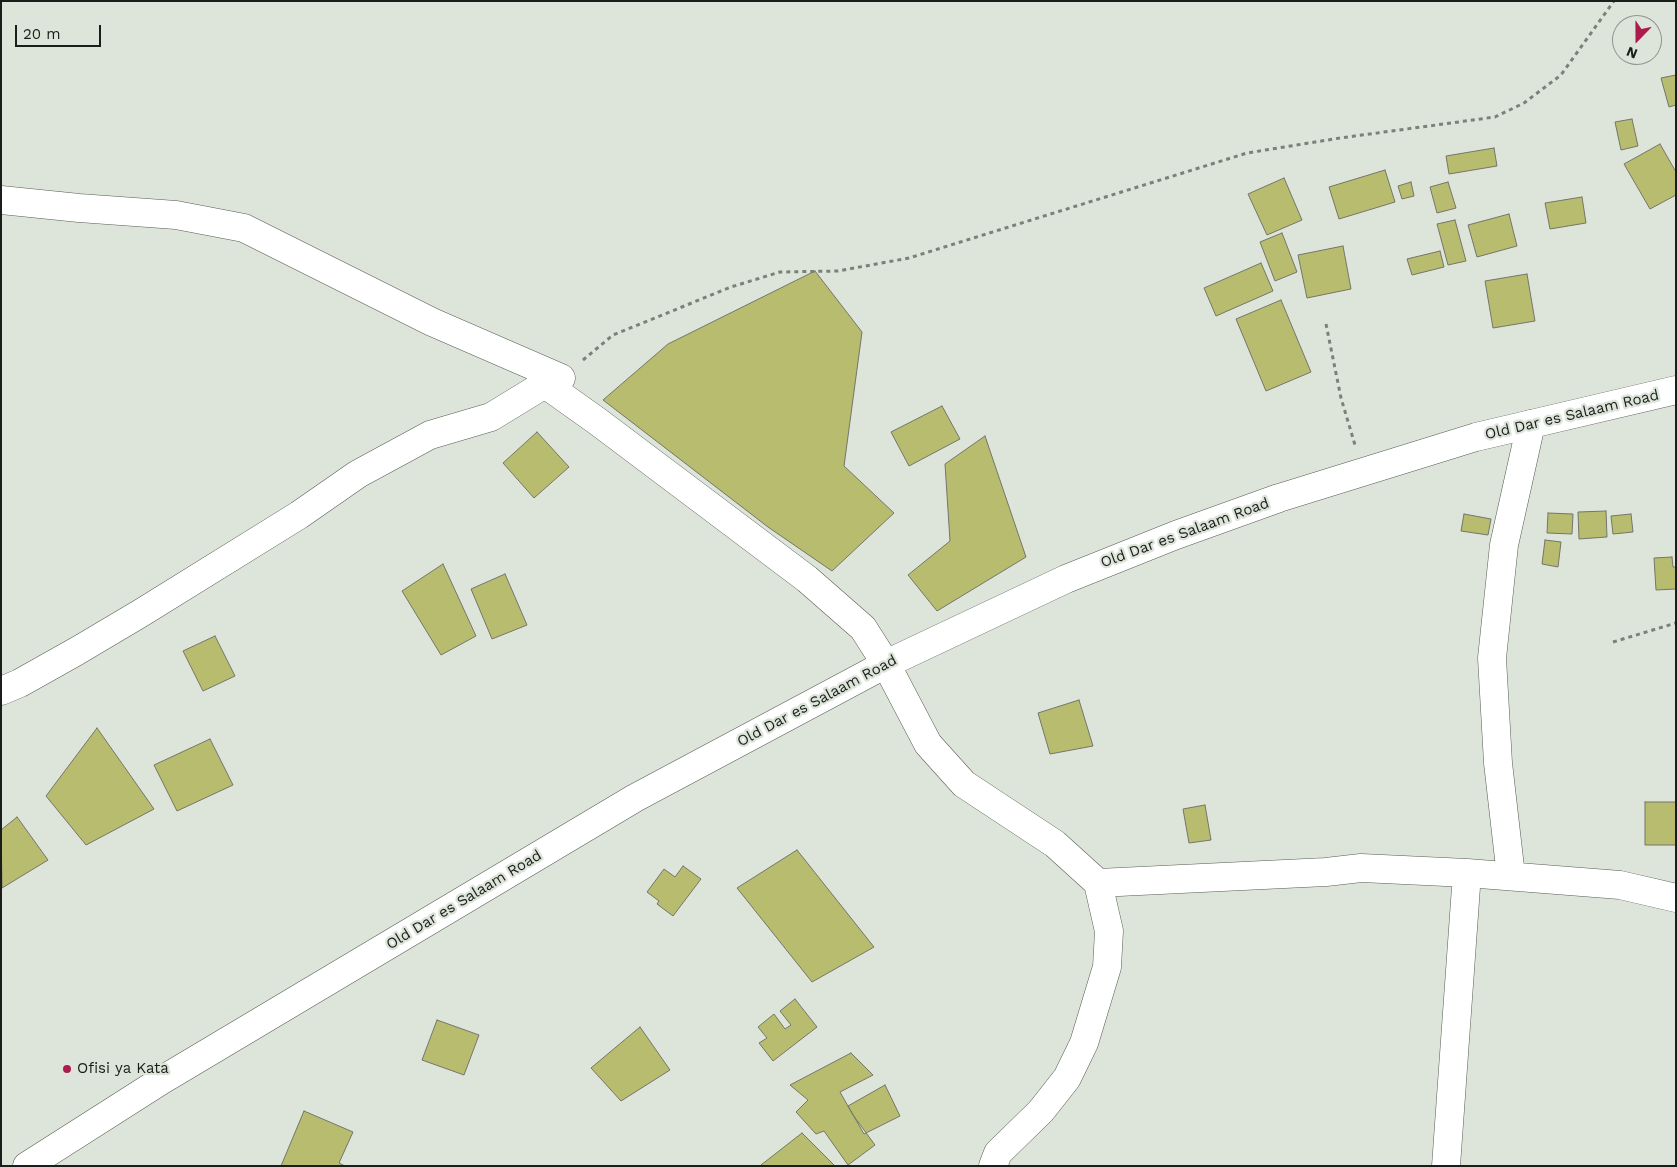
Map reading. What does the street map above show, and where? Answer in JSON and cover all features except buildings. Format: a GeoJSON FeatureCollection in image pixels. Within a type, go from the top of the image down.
{"type":"FeatureCollection","features":[{"type":"Feature","properties":{"kind":"street"},"geometry":{"type":"LineString","coordinates":[[1,200],[176,215],[244,228],[553,381],[605,427],[807,579],[863,628],[886,664],[928,744],[964,784],[1056,844],[1098,883],[1109,931],[1107,967],[1084,1043],[1067,1078],[1041,1111],[998,1153],[994,1166]]}},
{"type":"Feature","properties":{"kind":"street"},"geometry":{"type":"LineString","coordinates":[[1,691],[77,652],[140,614],[299,515],[358,474],[430,435],[492,417],[553,381]]}},
{"type":"Feature","properties":{"kind":"street","name":"Old Dar es Salaam Road"},"geometry":{"type":"LineString","coordinates":[[27,1166],[170,1075],[635,798],[886,664],[1066,578],[1176,535],[1279,498],[1476,437],[1676,390]]}},
{"type":"Feature","properties":{"kind":"street"},"geometry":{"type":"LineString","coordinates":[[1511,876],[1498,763],[1492,658],[1504,545],[1531,424]]}},
{"type":"Feature","properties":{"kind":"street"},"geometry":{"type":"LineString","coordinates":[[1098,883],[1326,872],[1360,868],[1467,873],[1620,885],[1676,898]]}},
{"type":"Feature","properties":{"kind":"street"},"geometry":{"type":"LineString","coordinates":[[1446,1166],[1467,873]]}},
{"type":"Feature","properties":{"kind":"path"},"geometry":{"type":"LineString","coordinates":[[553,381],[613,335],[731,287],[780,272],[838,270],[909,258],[1247,153],[1495,117],[1524,103],[1561,75],[1614,1]]}},
{"type":"Feature","properties":{"kind":"path"},"geometry":{"type":"LineString","coordinates":[[1326,324],[1341,398],[1363,472]]}},
{"type":"Feature","properties":{"kind":"path"},"geometry":{"type":"LineString","coordinates":[[1613,642],[1676,623]]}},
{"type":"Feature","properties":{"kind":"place","name":"Ofisi ya Kata"},"geometry":{"type":"Point","coordinates":[67,1069]}}]}
